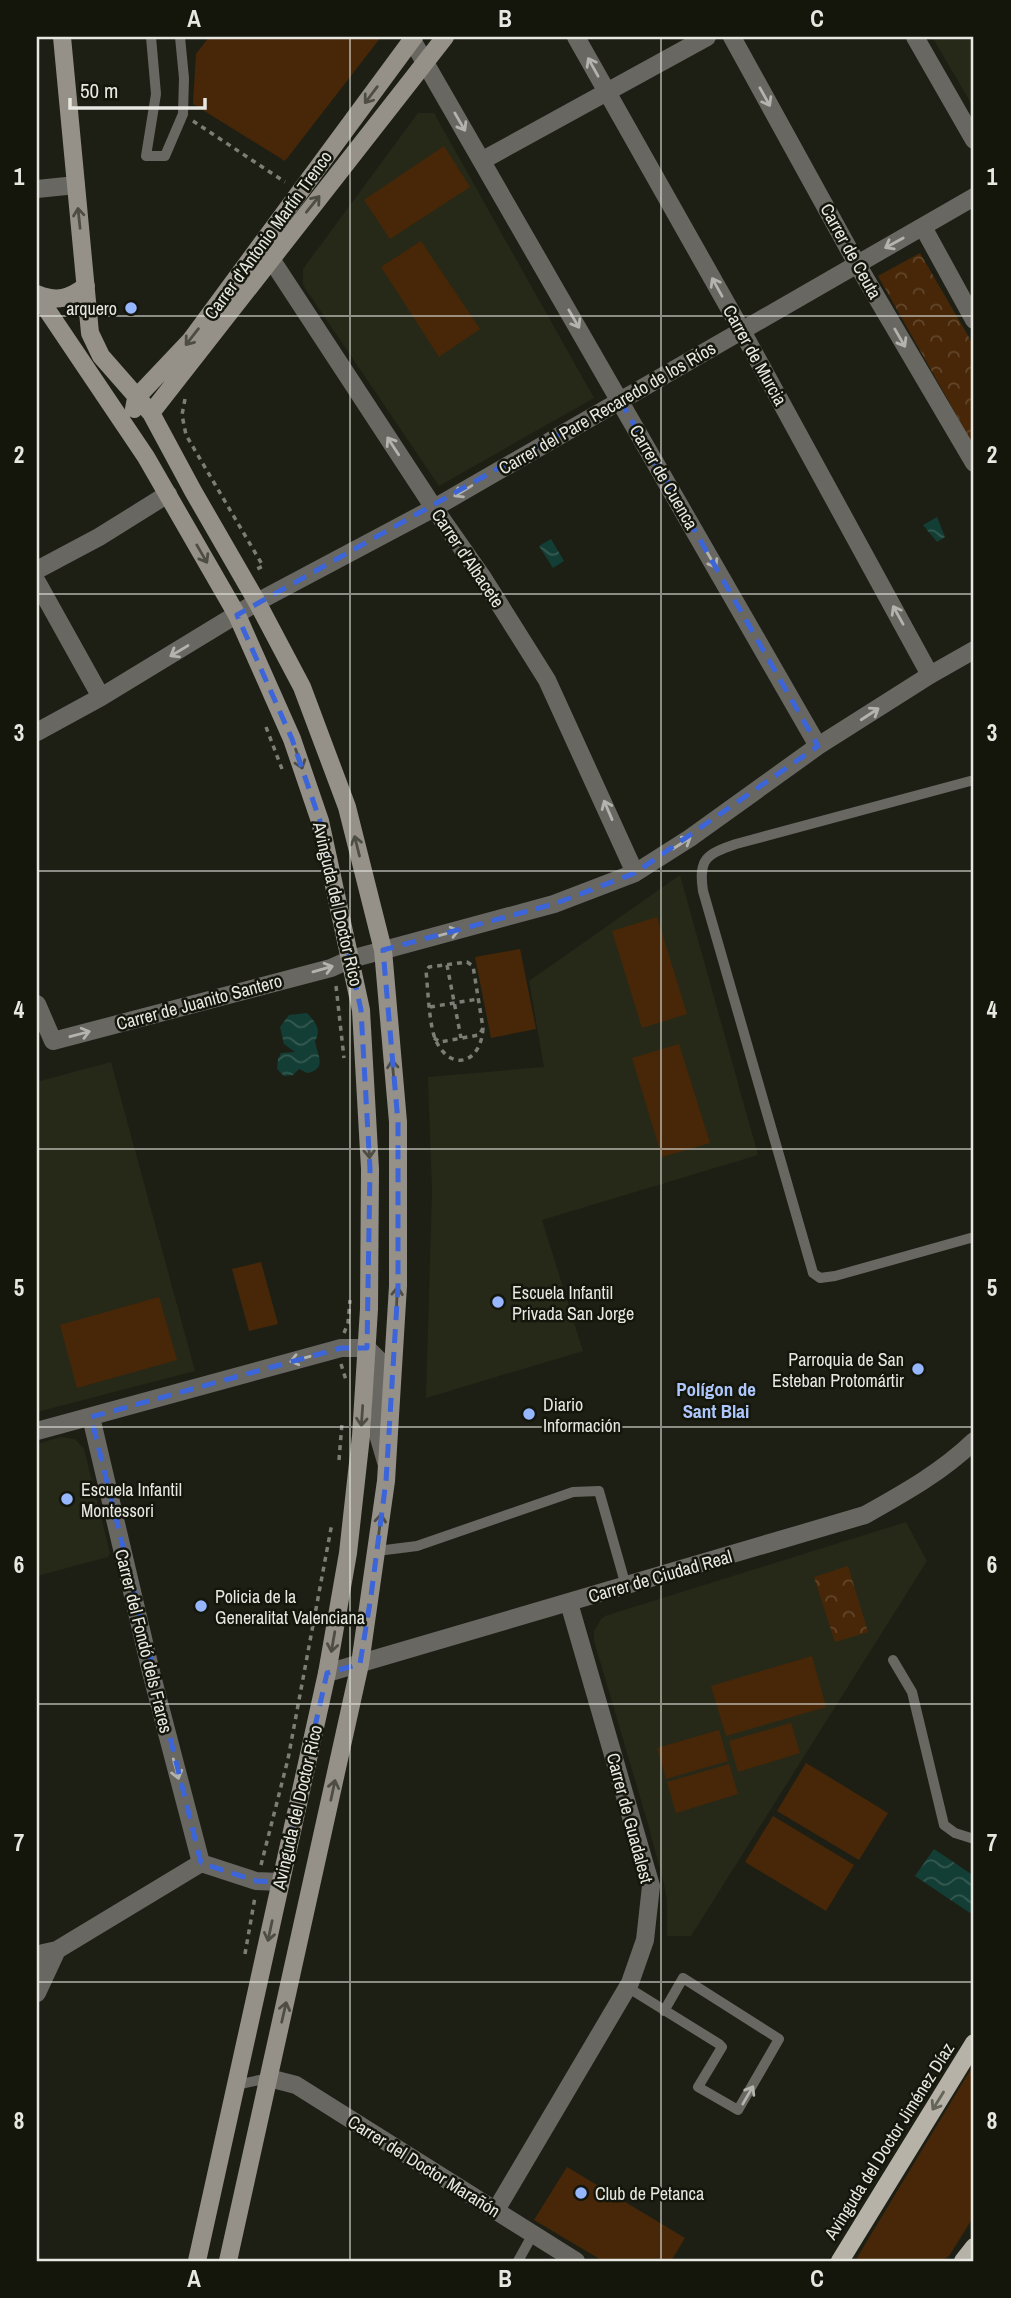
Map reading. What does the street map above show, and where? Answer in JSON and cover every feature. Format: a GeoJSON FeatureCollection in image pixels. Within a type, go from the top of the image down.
{"type":"FeatureCollection","features":[{"type":"Feature","properties":{"kind":"main road","name":"Avinguda del Doctor Jiménez Díaz"},"geometry":{"type":"LineString","coordinates":[[840,2261],[974,2043]]}},
{"type":"Feature","properties":{"kind":"main road"},"geometry":{"type":"LineString","coordinates":[[963,2261],[974,2247]]}},
{"type":"Feature","properties":{"kind":"street"},"geometry":{"type":"LineString","coordinates":[[62,37],[90,333],[101,356],[141,407]]}},
{"type":"Feature","properties":{"kind":"street","name":"Carrer d'Antonio Martín Trenco"},"geometry":{"type":"LineString","coordinates":[[141,407],[271,259],[445,37]]}},
{"type":"Feature","properties":{"kind":"street","name":"Carrer de Murcia"},"geometry":{"type":"LineString","coordinates":[[576,37],[742,331],[930,674]]}},
{"type":"Feature","properties":{"kind":"street"},"geometry":{"type":"LineString","coordinates":[[483,160],[707,37]]}},
{"type":"Feature","properties":{"kind":"street","name":"Carrer de Ceuta"},"geometry":{"type":"LineString","coordinates":[[732,37],[857,264],[974,463]]}},
{"type":"Feature","properties":{"kind":"street"},"geometry":{"type":"LineString","coordinates":[[915,37],[974,140]]}},
{"type":"Feature","properties":{"kind":"street","name":"Carrer d'Antonio Martín Trenco"},"geometry":{"type":"LineString","coordinates":[[141,407],[413,38]]}},
{"type":"Feature","properties":{"kind":"street","name":"Carrer de Cuenca"},"geometry":{"type":"LineString","coordinates":[[413,38],[818,746]]}},
{"type":"Feature","properties":{"kind":"street"},"geometry":{"type":"LineString","coordinates":[[37,189],[76,185]]}},
{"type":"Feature","properties":{"kind":"street","name":"Carrer del Pare Recaredo de los Ríos"},"geometry":{"type":"LineString","coordinates":[[37,732],[101,697],[257,602],[434,508],[974,197]]}},
{"type":"Feature","properties":{"kind":"street"},"geometry":{"type":"LineString","coordinates":[[923,227],[974,320]]}},
{"type":"Feature","properties":{"kind":"street","name":"Carrer d'Albacete"},"geometry":{"type":"LineString","coordinates":[[271,259],[483,578],[547,680],[635,873]]}},
{"type":"Feature","properties":{"kind":"street"},"geometry":{"type":"LineString","coordinates":[[37,295],[61,299],[73,296],[86,286]]}},
{"type":"Feature","properties":{"kind":"street","name":"Avinguda del Doctor Rico"},"geometry":{"type":"LineString","coordinates":[[37,295],[131,434],[237,615],[292,739],[320,821],[361,1010],[370,1169],[367,1348],[361,1436],[348,1553],[327,1674],[197,2261]]}},
{"type":"Feature","properties":{"kind":"street"},"geometry":{"type":"LineString","coordinates":[[85,368],[107,377],[141,407]]}},
{"type":"Feature","properties":{"kind":"street"},"geometry":{"type":"LineString","coordinates":[[131,434],[141,407]]}},
{"type":"Feature","properties":{"kind":"street","name":"Avinguda del Doctor Rico"},"geometry":{"type":"LineString","coordinates":[[141,407],[257,602],[302,687],[347,807],[383,950],[398,1122],[398,1286],[387,1463],[377,1551],[360,1664],[228,2261]]}},
{"type":"Feature","properties":{"kind":"street"},"geometry":{"type":"LineString","coordinates":[[37,570],[100,537],[168,495]]}},
{"type":"Feature","properties":{"kind":"street"},"geometry":{"type":"LineString","coordinates":[[37,582],[101,697]]}},
{"type":"Feature","properties":{"kind":"street","name":"Carrer de Juanito Santero"},"geometry":{"type":"LineString","coordinates":[[37,1004],[53,1041],[331,968],[351,959],[554,904],[635,873],[690,838],[818,746],[930,674],[974,650]]}},
{"type":"Feature","properties":{"kind":"street"},"geometry":{"type":"LineString","coordinates":[[37,1431],[341,1348],[367,1348]]}},
{"type":"Feature","properties":{"kind":"street","name":"Avinguda del Doctor Rico"},"geometry":{"type":"LineString","coordinates":[[367,1348],[379,1360],[382,1370],[379,1438],[387,1463]]}},
{"type":"Feature","properties":{"kind":"street","name":"Carrer del Fondó dels Frares"},"geometry":{"type":"LineString","coordinates":[[91,1417],[149,1662],[201,1863]]}},
{"type":"Feature","properties":{"kind":"street","name":"Carrer de Ciudad Real"},"geometry":{"type":"LineString","coordinates":[[327,1674],[865,1515],[917,1486],[955,1460],[974,1441]]}},
{"type":"Feature","properties":{"kind":"street","name":"Carrer de Guadalest"},"geometry":{"type":"LineString","coordinates":[[496,2210],[627,1987],[645,1940],[651,1886],[569,1603]]}},
{"type":"Feature","properties":{"kind":"street"},"geometry":{"type":"LineString","coordinates":[[37,1958],[43,1953],[57,1950],[201,1863],[256,1881],[280,1882]]}},
{"type":"Feature","properties":{"kind":"street"},"geometry":{"type":"LineString","coordinates":[[37,1993],[57,1950]]}},
{"type":"Feature","properties":{"kind":"street","name":"Carrer del Doctor Marañón"},"geometry":{"type":"LineString","coordinates":[[268,2078],[296,2085],[576,2261]]}},
{"type":"Feature","properties":{"kind":"street"},"geometry":{"type":"LineString","coordinates":[[970,2261],[974,2247]]}},
{"type":"Feature","properties":{"kind":"lane"},"geometry":{"type":"LineString","coordinates":[[151,37],[156,94],[145,156],[164,156],[183,114],[184,78],[180,37]]}},
{"type":"Feature","properties":{"kind":"lane"},"geometry":{"type":"LineString","coordinates":[[974,780],[736,844],[714,852],[704,860],[700,872],[813,1272],[820,1279],[835,1276],[974,1237]]}},
{"type":"Feature","properties":{"kind":"lane"},"geometry":{"type":"LineString","coordinates":[[377,1551],[417,1546],[573,1492],[598,1491],[626,1586]]}},
{"type":"Feature","properties":{"kind":"lane"},"geometry":{"type":"LineString","coordinates":[[893,1660],[912,1692],[944,1825],[955,1833],[974,1839]]}},
{"type":"Feature","properties":{"kind":"lane"},"geometry":{"type":"LineString","coordinates":[[627,1987],[664,2011],[722,2047],[698,2087],[737,2110],[748,2096],[779,2039],[683,1978],[664,2011]]}},
{"type":"Feature","properties":{"kind":"lane"},"geometry":{"type":"LineString","coordinates":[[236,2085],[268,2078]]}},
{"type":"Feature","properties":{"kind":"lane"},"geometry":{"type":"LineString","coordinates":[[523,2259],[533,2234]]}},
{"type":"Feature","properties":{"kind":"path"},"geometry":{"type":"LineString","coordinates":[[183,114],[285,182]]}},
{"type":"Feature","properties":{"kind":"path"},"geometry":{"type":"LineString","coordinates":[[186,396],[182,415],[186,435],[263,566]]}},
{"type":"Feature","properties":{"kind":"path"},"geometry":{"type":"LineString","coordinates":[[263,720],[283,772]]}},
{"type":"Feature","properties":{"kind":"path"},"geometry":{"type":"LineString","coordinates":[[467,962],[473,966],[478,999],[483,1028],[477,1052],[469,1059],[453,1058],[440,1048],[435,1038],[426,971],[429,967],[467,962]]}},
{"type":"Feature","properties":{"kind":"path"},"geometry":{"type":"LineString","coordinates":[[447,965],[461,1038]]}},
{"type":"Feature","properties":{"kind":"path"},"geometry":{"type":"LineString","coordinates":[[331,968],[345,1063]]}},
{"type":"Feature","properties":{"kind":"path"},"geometry":{"type":"LineString","coordinates":[[430,1007],[478,999]]}},
{"type":"Feature","properties":{"kind":"path"},"geometry":{"type":"LineString","coordinates":[[435,1038],[440,1042],[479,1035],[483,1028]]}},
{"type":"Feature","properties":{"kind":"path"},"geometry":{"type":"LineString","coordinates":[[346,1382],[341,1368],[341,1339],[348,1323],[350,1299]]}},
{"type":"Feature","properties":{"kind":"path"},"geometry":{"type":"LineString","coordinates":[[338,1464],[342,1423]]}},
{"type":"Feature","properties":{"kind":"path"},"geometry":{"type":"LineString","coordinates":[[255,1908],[256,1881],[288,1759],[333,1518]]}},
{"type":"Feature","properties":{"kind":"highlighted area"},"geometry":{"type":"Polygon","coordinates":[[[620,400],[818,746],[635,873],[554,904],[383,950],[398,1122],[398,1286],[386,1481],[371,1596],[360,1664],[327,1673],[280,1882],[256,1881],[201,1863],[91,1417],[341,1348],[367,1348],[370,1169],[361,1010],[320,821],[292,739],[237,615],[620,400]]]}},
{"type":"Feature","properties":{"kind":"shaded area"},"geometry":{"type":"Polygon","coordinates":[[[932,37],[974,37],[974,109],[957,79],[932,37]]]}},
{"type":"Feature","properties":{"kind":"shaded area"},"geometry":{"type":"Polygon","coordinates":[[[418,113],[434,113],[594,398],[439,486],[303,285],[303,269],[418,113]]]}},
{"type":"Feature","properties":{"kind":"shaded area"},"geometry":{"type":"Polygon","coordinates":[[[680,875],[758,1155],[542,1220],[583,1351],[426,1398],[432,1191],[428,1077],[544,1067],[529,981],[680,875]]]}},
{"type":"Feature","properties":{"kind":"shaded area"},"geometry":{"type":"Polygon","coordinates":[[[111,1062],[195,1371],[37,1412],[37,1071],[40,1081],[111,1062]]]}},
{"type":"Feature","properties":{"kind":"shaded area","name":"Escuela Infantil Montessori"},"geometry":{"type":"Polygon","coordinates":[[[61,1437],[75,1439],[84,1449],[110,1553],[108,1557],[37,1576],[37,1444],[61,1437]]]}},
{"type":"Feature","properties":{"kind":"shaded area"},"geometry":{"type":"Polygon","coordinates":[[[906,1522],[927,1561],[691,1936],[667,1936],[664,1884],[594,1641],[594,1631],[605,1616],[906,1522]]]}},
{"type":"Feature","properties":{"kind":"green space"},"geometry":{"type":"Polygon","coordinates":[[[209,37],[381,37],[285,161],[193,104],[196,54],[209,37]]]}},
{"type":"Feature","properties":{"kind":"green space"},"geometry":{"type":"Polygon","coordinates":[[[444,146],[470,187],[390,239],[364,200],[444,146]]]}},
{"type":"Feature","properties":{"kind":"green space"},"geometry":{"type":"Polygon","coordinates":[[[421,241],[480,329],[439,357],[381,267],[421,241]]]}},
{"type":"Feature","properties":{"kind":"green space"},"geometry":{"type":"Polygon","coordinates":[[[920,253],[974,346],[974,446],[878,276],[920,253]]]}},
{"type":"Feature","properties":{"kind":"green space"},"geometry":{"type":"Polygon","coordinates":[[[657,917],[687,1014],[642,1028],[612,931],[657,917]]]}},
{"type":"Feature","properties":{"kind":"green space"},"geometry":{"type":"Polygon","coordinates":[[[520,949],[536,1029],[491,1038],[475,957],[520,949]]]}},
{"type":"Feature","properties":{"kind":"green space"},"geometry":{"type":"Polygon","coordinates":[[[679,1044],[710,1143],[662,1157],[632,1058],[679,1044]]]}},
{"type":"Feature","properties":{"kind":"green space"},"geometry":{"type":"Polygon","coordinates":[[[261,1262],[278,1324],[249,1331],[232,1269],[261,1262]]]}},
{"type":"Feature","properties":{"kind":"green space"},"geometry":{"type":"Polygon","coordinates":[[[159,1297],[177,1360],[77,1388],[60,1325],[159,1297]]]}},
{"type":"Feature","properties":{"kind":"green space"},"geometry":{"type":"Polygon","coordinates":[[[848,1566],[868,1632],[835,1642],[814,1577],[848,1566]]]}},
{"type":"Feature","properties":{"kind":"green space"},"geometry":{"type":"Polygon","coordinates":[[[812,1656],[826,1707],[726,1736],[711,1686],[812,1656]]]}},
{"type":"Feature","properties":{"kind":"green space"},"geometry":{"type":"Polygon","coordinates":[[[791,1723],[800,1753],[738,1772],[729,1741],[791,1723]]]}},
{"type":"Feature","properties":{"kind":"green space"},"geometry":{"type":"Polygon","coordinates":[[[719,1730],[728,1761],[666,1779],[657,1748],[719,1730]]]}},
{"type":"Feature","properties":{"kind":"green space"},"geometry":{"type":"Polygon","coordinates":[[[806,1763],[888,1813],[859,1860],[777,1811],[806,1763]]]}},
{"type":"Feature","properties":{"kind":"green space"},"geometry":{"type":"Polygon","coordinates":[[[729,1764],[738,1794],[676,1813],[667,1782],[729,1764]]]}},
{"type":"Feature","properties":{"kind":"green space"},"geometry":{"type":"Polygon","coordinates":[[[773,1816],[854,1865],[826,1911],[745,1862],[773,1816]]]}},
{"type":"Feature","properties":{"kind":"green space"},"geometry":{"type":"Polygon","coordinates":[[[974,2064],[974,2216],[949,2256],[941,2261],[855,2261],[974,2064]]]}},
{"type":"Feature","properties":{"kind":"green space","name":"Club de Petanca"},"geometry":{"type":"Polygon","coordinates":[[[567,2167],[685,2238],[671,2261],[603,2261],[534,2220],[567,2167]]]}},
{"type":"Feature","properties":{"kind":"water"},"geometry":{"type":"Polygon","coordinates":[[[937,517],[945,537],[937,542],[923,525],[937,517]]]}},
{"type":"Feature","properties":{"kind":"water"},"geometry":{"type":"Polygon","coordinates":[[[551,539],[564,561],[553,568],[539,546],[551,539]]]}},
{"type":"Feature","properties":{"kind":"water"},"geometry":{"type":"Polygon","coordinates":[[[307,1013],[318,1029],[315,1041],[319,1065],[307,1073],[299,1069],[293,1075],[284,1076],[277,1069],[278,1059],[281,1053],[295,1052],[284,1044],[280,1027],[289,1015],[307,1013]]]}},
{"type":"Feature","properties":{"kind":"water"},"geometry":{"type":"Polygon","coordinates":[[[934,1849],[974,1876],[974,1907],[970,1913],[915,1876],[934,1849]]]}},
{"type":"Feature","properties":{"kind":"place","name":"arquero"},"geometry":{"type":"Point","coordinates":[131,308]}},
{"type":"Feature","properties":{"kind":"place","name":"Escuela Infantil Privada San Jorge"},"geometry":{"type":"Point","coordinates":[498,1302]}},
{"type":"Feature","properties":{"kind":"place","name":"Parroquia de San Esteban Protomártir"},"geometry":{"type":"Point","coordinates":[918,1369]}},
{"type":"Feature","properties":{"kind":"place","name":"Diario Información"},"geometry":{"type":"Point","coordinates":[529,1414]}},
{"type":"Feature","properties":{"kind":"place","name":"Escuela Infantil Montessori"},"geometry":{"type":"Point","coordinates":[67,1499]}},
{"type":"Feature","properties":{"kind":"place","name":"Policia de la Generalitat Valenciana"},"geometry":{"type":"Point","coordinates":[201,1606]}},
{"type":"Feature","properties":{"kind":"place","name":"Club de Petanca"},"geometry":{"type":"Point","coordinates":[581,2193]}},
{"type":"Feature","properties":{"kind":"district","name":"Polígon de Sant Blai"},"geometry":{"type":"Point","coordinates":[716,1400]}}]}
